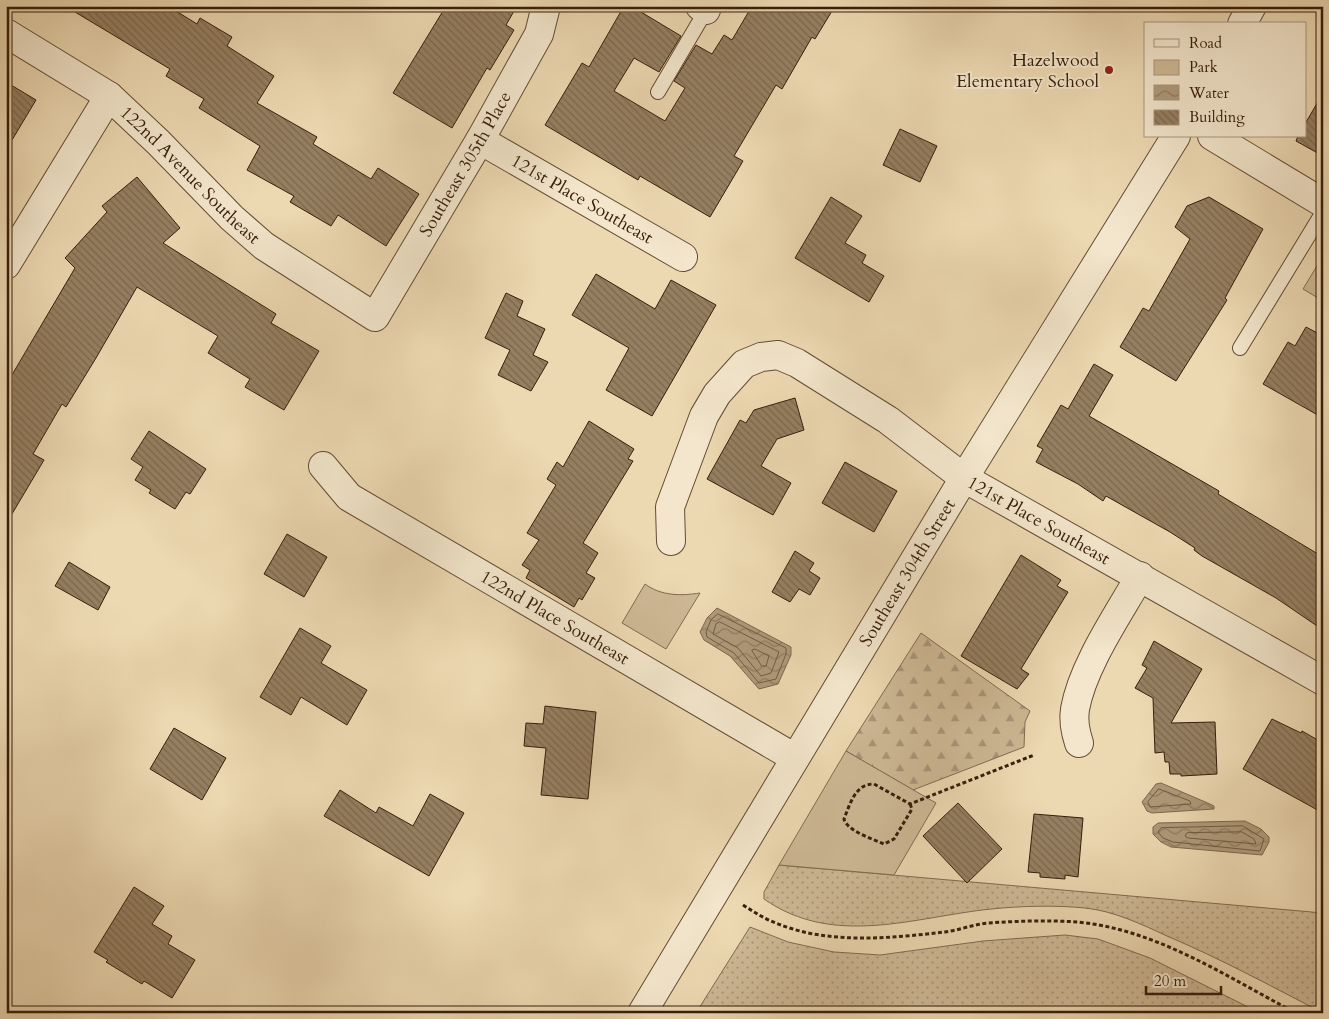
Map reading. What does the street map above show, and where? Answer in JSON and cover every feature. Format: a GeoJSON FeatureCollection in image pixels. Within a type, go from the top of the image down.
{"type":"FeatureCollection","features":[{"type":"Feature","properties":{"kind":"street","name":"Southeast 305th Place"},"geometry":{"type":"LineString","coordinates":[[375,317],[480,140],[538,34],[546,6]]}},
{"type":"Feature","properties":{"kind":"street"},"geometry":{"type":"LineString","coordinates":[[1243,22],[1252,6]]}},
{"type":"Feature","properties":{"kind":"street","name":"122nd Avenue Southeast"},"geometry":{"type":"LineString","coordinates":[[6,33],[109,96],[158,142],[232,218],[264,246],[375,317]]}},
{"type":"Feature","properties":{"kind":"street"},"geometry":{"type":"LineString","coordinates":[[6,264],[109,96]]}},
{"type":"Feature","properties":{"kind":"street","name":"Southeast 304th Street"},"geometry":{"type":"LineString","coordinates":[[642,1013],[964,478],[1175,138]]}},
{"type":"Feature","properties":{"kind":"street"},"geometry":{"type":"LineString","coordinates":[[1215,138],[1323,203]]}},
{"type":"Feature","properties":{"kind":"street","name":"121st Place Southeast"},"geometry":{"type":"LineString","coordinates":[[480,140],[683,257]]}},
{"type":"Feature","properties":{"kind":"street","name":"121st Place Southeast"},"geometry":{"type":"LineString","coordinates":[[672,541],[670,507],[704,416],[716,394],[744,364],[761,357],[778,355],[888,420],[964,478],[1323,681]]}},
{"type":"Feature","properties":{"kind":"street","name":"122nd Place Southeast"},"geometry":{"type":"LineString","coordinates":[[323,466],[349,497],[795,758]]}},
{"type":"Feature","properties":{"kind":"street"},"geometry":{"type":"LineString","coordinates":[[1079,743],[1074,728],[1075,710],[1082,681],[1140,576]]}},
{"type":"Feature","properties":{"kind":"lane"},"geometry":{"type":"LineString","coordinates":[[658,92],[705,7]]}},
{"type":"Feature","properties":{"kind":"lane"},"geometry":{"type":"LineString","coordinates":[[1240,348],[1323,212]]}},
{"type":"Feature","properties":{"kind":"path"},"geometry":{"type":"LineString","coordinates":[[910,804],[1034,756]]}},
{"type":"Feature","properties":{"kind":"path"},"geometry":{"type":"LineString","coordinates":[[867,784],[874,784],[910,804],[912,809],[894,839],[884,844],[845,823],[844,819],[856,792],[867,784]]}},
{"type":"Feature","properties":{"kind":"path"},"geometry":{"type":"LineString","coordinates":[[743,905],[776,924],[806,932],[840,937],[899,936],[948,932],[988,923],[1077,922],[1123,931],[1181,953],[1296,1013]]}},
{"type":"Feature","properties":{"kind":"green space"},"geometry":{"type":"Polygon","coordinates":[[[1323,256],[1323,301],[1303,289],[1323,256]]]}},
{"type":"Feature","properties":{"kind":"green space"},"geometry":{"type":"Polygon","coordinates":[[[645,584],[664,593],[686,595],[700,593],[666,649],[622,623],[645,584]]]}},
{"type":"Feature","properties":{"kind":"green space"},"geometry":{"type":"Polygon","coordinates":[[[921,633],[1030,711],[1025,722],[1024,747],[913,790],[846,751],[921,633]]]}},
{"type":"Feature","properties":{"kind":"green space"},"geometry":{"type":"Polygon","coordinates":[[[846,751],[936,803],[894,875],[779,865],[846,751]]]}},
{"type":"Feature","properties":{"kind":"green space"},"geometry":{"type":"Polygon","coordinates":[[[779,865],[1323,913],[1323,1013],[1246,973],[1147,927],[1106,912],[1085,908],[1062,906],[991,909],[875,925],[846,926],[818,922],[791,914],[764,899],[764,892],[779,865]]]}},
{"type":"Feature","properties":{"kind":"green space"},"geometry":{"type":"Polygon","coordinates":[[[750,927],[788,942],[834,952],[880,955],[983,941],[1065,935],[1098,939],[1150,958],[1260,1013],[696,1013],[750,927]]]}},
{"type":"Feature","properties":{"kind":"water"},"geometry":{"type":"Polygon","coordinates":[[[717,608],[791,647],[791,655],[778,684],[759,689],[730,656],[704,640],[700,632],[707,618],[717,608]]]}},
{"type":"Feature","properties":{"kind":"water"},"geometry":{"type":"Polygon","coordinates":[[[1161,783],[1210,804],[1214,806],[1214,809],[1152,813],[1147,811],[1142,802],[1156,784],[1161,783]]]}},
{"type":"Feature","properties":{"kind":"water"},"geometry":{"type":"Polygon","coordinates":[[[1245,821],[1261,829],[1269,837],[1269,842],[1262,855],[1171,847],[1161,842],[1153,834],[1153,827],[1158,823],[1245,821]]]}},
{"type":"Feature","properties":{"kind":"building"},"geometry":{"type":"Polygon","coordinates":[[[65,6],[168,6],[197,24],[200,18],[232,37],[227,46],[274,76],[257,103],[317,137],[313,144],[371,179],[378,168],[419,194],[386,246],[338,215],[331,226],[290,202],[294,196],[247,170],[260,146],[199,108],[204,99],[166,76],[170,69],[65,6]]]}},
{"type":"Feature","properties":{"kind":"building"},"geometry":{"type":"Polygon","coordinates":[[[446,6],[517,6],[506,25],[514,30],[490,70],[487,68],[452,128],[393,93],[446,6]]]}},
{"type":"Feature","properties":{"kind":"building"},"geometry":{"type":"Polygon","coordinates":[[[624,6],[631,6],[681,36],[659,72],[634,58],[614,91],[665,121],[685,88],[674,81],[696,45],[712,54],[724,35],[732,40],[752,6],[835,6],[815,39],[812,37],[782,89],[776,85],[734,156],[743,161],[710,217],[640,176],[638,180],[545,125],[582,63],[589,67],[624,6]]]}},
{"type":"Feature","properties":{"kind":"building"},"geometry":{"type":"Polygon","coordinates":[[[6,82],[36,100],[6,150],[6,82]]]}},
{"type":"Feature","properties":{"kind":"building"},"geometry":{"type":"Polygon","coordinates":[[[1323,93],[1323,156],[1296,141],[1297,138],[1306,138],[1306,122],[1323,93]]]}},
{"type":"Feature","properties":{"kind":"building"},"geometry":{"type":"Polygon","coordinates":[[[900,129],[937,146],[920,182],[883,165],[900,129]]]}},
{"type":"Feature","properties":{"kind":"building"},"geometry":{"type":"Polygon","coordinates":[[[137,177],[180,228],[163,243],[276,314],[271,323],[319,351],[284,410],[245,387],[250,379],[208,353],[218,336],[137,287],[66,407],[62,404],[33,454],[44,460],[6,524],[6,385],[75,268],[65,258],[107,212],[102,206],[137,177]]]}},
{"type":"Feature","properties":{"kind":"building"},"geometry":{"type":"Polygon","coordinates":[[[831,197],[862,216],[845,243],[866,255],[862,263],[884,276],[869,302],[795,258],[831,197]]]}},
{"type":"Feature","properties":{"kind":"building"},"geometry":{"type":"Polygon","coordinates":[[[1209,197],[1263,229],[1225,298],[1227,300],[1176,381],[1120,347],[1143,308],[1149,311],[1190,239],[1175,227],[1187,206],[1209,197]]]}},
{"type":"Feature","properties":{"kind":"building"},"geometry":{"type":"Polygon","coordinates":[[[596,274],[655,309],[671,280],[716,305],[652,416],[606,390],[629,348],[572,315],[596,274]]]}},
{"type":"Feature","properties":{"kind":"building"},"geometry":{"type":"Polygon","coordinates":[[[506,293],[523,301],[517,316],[545,329],[533,355],[548,362],[531,391],[498,375],[510,350],[485,338],[506,293]]]}},
{"type":"Feature","properties":{"kind":"building"},"geometry":{"type":"Polygon","coordinates":[[[1306,327],[1323,336],[1323,418],[1263,384],[1288,342],[1295,346],[1306,327]]]}},
{"type":"Feature","properties":{"kind":"building"},"geometry":{"type":"Polygon","coordinates":[[[1094,364],[1113,375],[1089,416],[1219,491],[1218,494],[1323,557],[1323,630],[1276,598],[1202,556],[1194,550],[1195,548],[1170,532],[1106,496],[1103,501],[1078,484],[1036,462],[1043,449],[1037,446],[1061,405],[1068,409],[1094,364]]]}},
{"type":"Feature","properties":{"kind":"building"},"geometry":{"type":"Polygon","coordinates":[[[795,398],[804,430],[777,439],[761,466],[791,483],[773,515],[707,479],[740,420],[746,423],[754,410],[795,398]]]}},
{"type":"Feature","properties":{"kind":"building"},"geometry":{"type":"Polygon","coordinates":[[[589,421],[634,449],[628,459],[633,461],[583,543],[598,553],[586,573],[595,578],[582,600],[579,598],[574,607],[526,578],[530,570],[522,565],[539,540],[527,533],[556,485],[547,479],[557,462],[563,467],[589,421]]]}},
{"type":"Feature","properties":{"kind":"building"},"geometry":{"type":"Polygon","coordinates":[[[149,431],[206,469],[190,494],[186,492],[175,509],[149,493],[151,490],[135,480],[143,467],[131,459],[149,431]]]}},
{"type":"Feature","properties":{"kind":"building"},"geometry":{"type":"Polygon","coordinates":[[[845,462],[897,491],[874,532],[822,503],[845,462]]]}},
{"type":"Feature","properties":{"kind":"building"},"geometry":{"type":"Polygon","coordinates":[[[287,534],[327,557],[304,597],[264,574],[287,534]]]}},
{"type":"Feature","properties":{"kind":"building"},"geometry":{"type":"Polygon","coordinates":[[[795,551],[814,563],[809,571],[820,578],[810,595],[799,589],[790,602],[772,592],[795,551]]]}},
{"type":"Feature","properties":{"kind":"building"},"geometry":{"type":"Polygon","coordinates":[[[1021,555],[1061,580],[1057,586],[1068,592],[1021,669],[1029,674],[1017,689],[961,656],[1021,555]]]}},
{"type":"Feature","properties":{"kind":"building"},"geometry":{"type":"Polygon","coordinates":[[[69,562],[110,587],[98,610],[55,586],[69,562]]]}},
{"type":"Feature","properties":{"kind":"building"},"geometry":{"type":"Polygon","coordinates":[[[300,628],[331,646],[321,663],[367,690],[347,725],[301,697],[291,715],[260,697],[300,628]]]}},
{"type":"Feature","properties":{"kind":"building"},"geometry":{"type":"Polygon","coordinates":[[[1154,641],[1202,669],[1171,723],[1215,722],[1217,774],[1181,776],[1181,774],[1170,774],[1169,762],[1165,762],[1164,752],[1155,753],[1153,698],[1135,688],[1147,668],[1142,665],[1154,641]]]}},
{"type":"Feature","properties":{"kind":"building"},"geometry":{"type":"Polygon","coordinates":[[[545,706],[596,712],[588,799],[541,795],[546,748],[524,746],[526,723],[543,724],[545,706]]]}},
{"type":"Feature","properties":{"kind":"building"},"geometry":{"type":"Polygon","coordinates":[[[1272,719],[1301,733],[1302,731],[1323,743],[1323,813],[1243,769],[1272,719]]]}},
{"type":"Feature","properties":{"kind":"building"},"geometry":{"type":"Polygon","coordinates":[[[174,728],[226,758],[202,800],[150,769],[174,728]]]}},
{"type":"Feature","properties":{"kind":"building"},"geometry":{"type":"Polygon","coordinates":[[[340,790],[376,813],[379,807],[413,826],[430,794],[464,813],[429,876],[324,816],[340,790]]]}},
{"type":"Feature","properties":{"kind":"building"},"geometry":{"type":"Polygon","coordinates":[[[958,803],[1002,849],[967,883],[923,836],[958,803]]]}},
{"type":"Feature","properties":{"kind":"building"},"geometry":{"type":"Polygon","coordinates":[[[1034,814],[1083,818],[1078,877],[1065,875],[1065,879],[1040,877],[1040,873],[1028,872],[1034,814]]]}},
{"type":"Feature","properties":{"kind":"building"},"geometry":{"type":"Polygon","coordinates":[[[134,887],[164,906],[152,924],[172,936],[168,944],[195,960],[172,998],[144,981],[142,984],[106,962],[108,960],[94,952],[134,887]]]}},
{"type":"Feature","properties":{"kind":"place","name":"Hazelwood Elementary School"},"geometry":{"type":"Point","coordinates":[1109,70]}}]}
